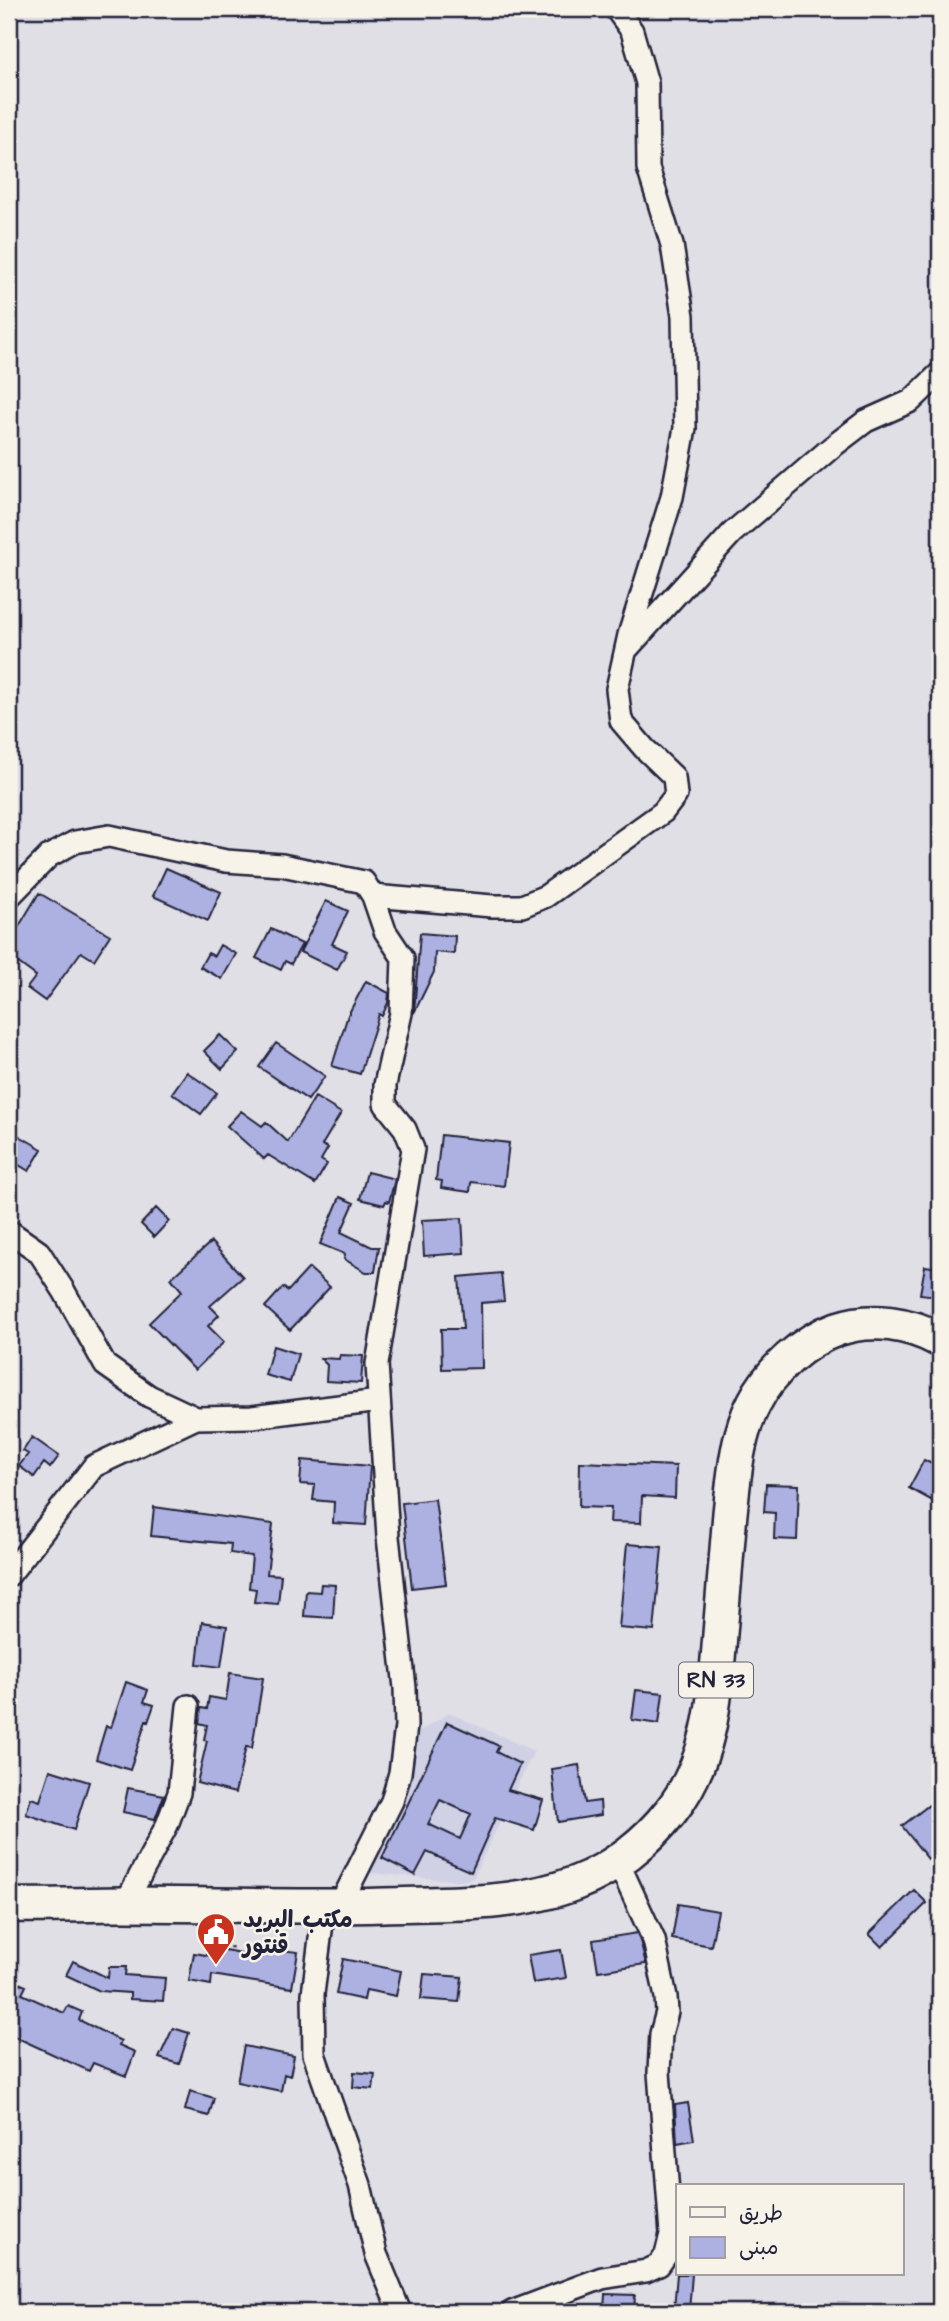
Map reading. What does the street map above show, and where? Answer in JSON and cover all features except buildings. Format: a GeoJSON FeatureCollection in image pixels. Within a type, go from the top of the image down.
{"type":"FeatureCollection","features":[{"type":"Feature","properties":{"kind":"main road","name":"RN 33"},"geometry":{"type":"LineString","coordinates":[[9,1905],[331,1907],[475,1903],[527,1896],[577,1883],[618,1862],[650,1836],[686,1791],[706,1744],[714,1708],[732,1491],[742,1433],[753,1403],[772,1374],[797,1352],[824,1334],[850,1324],[902,1324],[922,1330],[940,1340]]}},
{"type":"Feature","properties":{"kind":"street"},"geometry":{"type":"LineString","coordinates":[[373,896],[522,906],[546,896],[663,812],[676,795],[674,776],[644,748],[621,721],[617,689],[625,652],[672,497],[685,428],[683,316],[672,246],[648,168],[647,83],[632,31],[616,9]]}},
{"type":"Feature","properties":{"kind":"street"},"geometry":{"type":"LineString","coordinates":[[625,652],[732,533],[832,447],[866,421],[911,401],[940,373]]}},
{"type":"Feature","properties":{"kind":"street"},"geometry":{"type":"LineString","coordinates":[[9,897],[50,856],[75,842],[109,836],[226,861],[282,864],[364,882],[373,896],[385,931],[403,958],[401,1013],[385,1085],[385,1104],[405,1129],[413,1149],[377,1364],[388,1537],[405,1688],[406,1726],[400,1773],[392,1801],[331,1907],[313,1994],[314,2054],[360,2185],[376,2254],[400,2312]]}},
{"type":"Feature","properties":{"kind":"street"},"geometry":{"type":"LineString","coordinates":[[9,1231],[39,1252],[105,1365],[149,1396],[196,1418]]}},
{"type":"Feature","properties":{"kind":"street"},"geometry":{"type":"LineString","coordinates":[[9,1575],[94,1466],[196,1418],[252,1417],[379,1401]]}},
{"type":"Feature","properties":{"kind":"street"},"geometry":{"type":"LineString","coordinates":[[125,1904],[167,1825],[179,1793],[188,1706]]}},
{"type":"Feature","properties":{"kind":"street"},"geometry":{"type":"LineString","coordinates":[[512,2312],[603,2278],[646,2271],[659,2265],[666,2255],[671,2234],[659,2072],[661,2034],[667,2012],[666,1997],[654,1940],[618,1862]]}},
{"type":"Feature","properties":{"kind":"shaded area"},"geometry":{"type":"Polygon","coordinates":[[[449,1713],[534,1751],[473,1878],[462,1881],[369,1873],[402,1803],[418,1732],[449,1713]]]}},
{"type":"Feature","properties":{"kind":"place","name":"مكتب البريد قنتور"},"geometry":{"type":"Point","coordinates":[216,1966]}}]}
